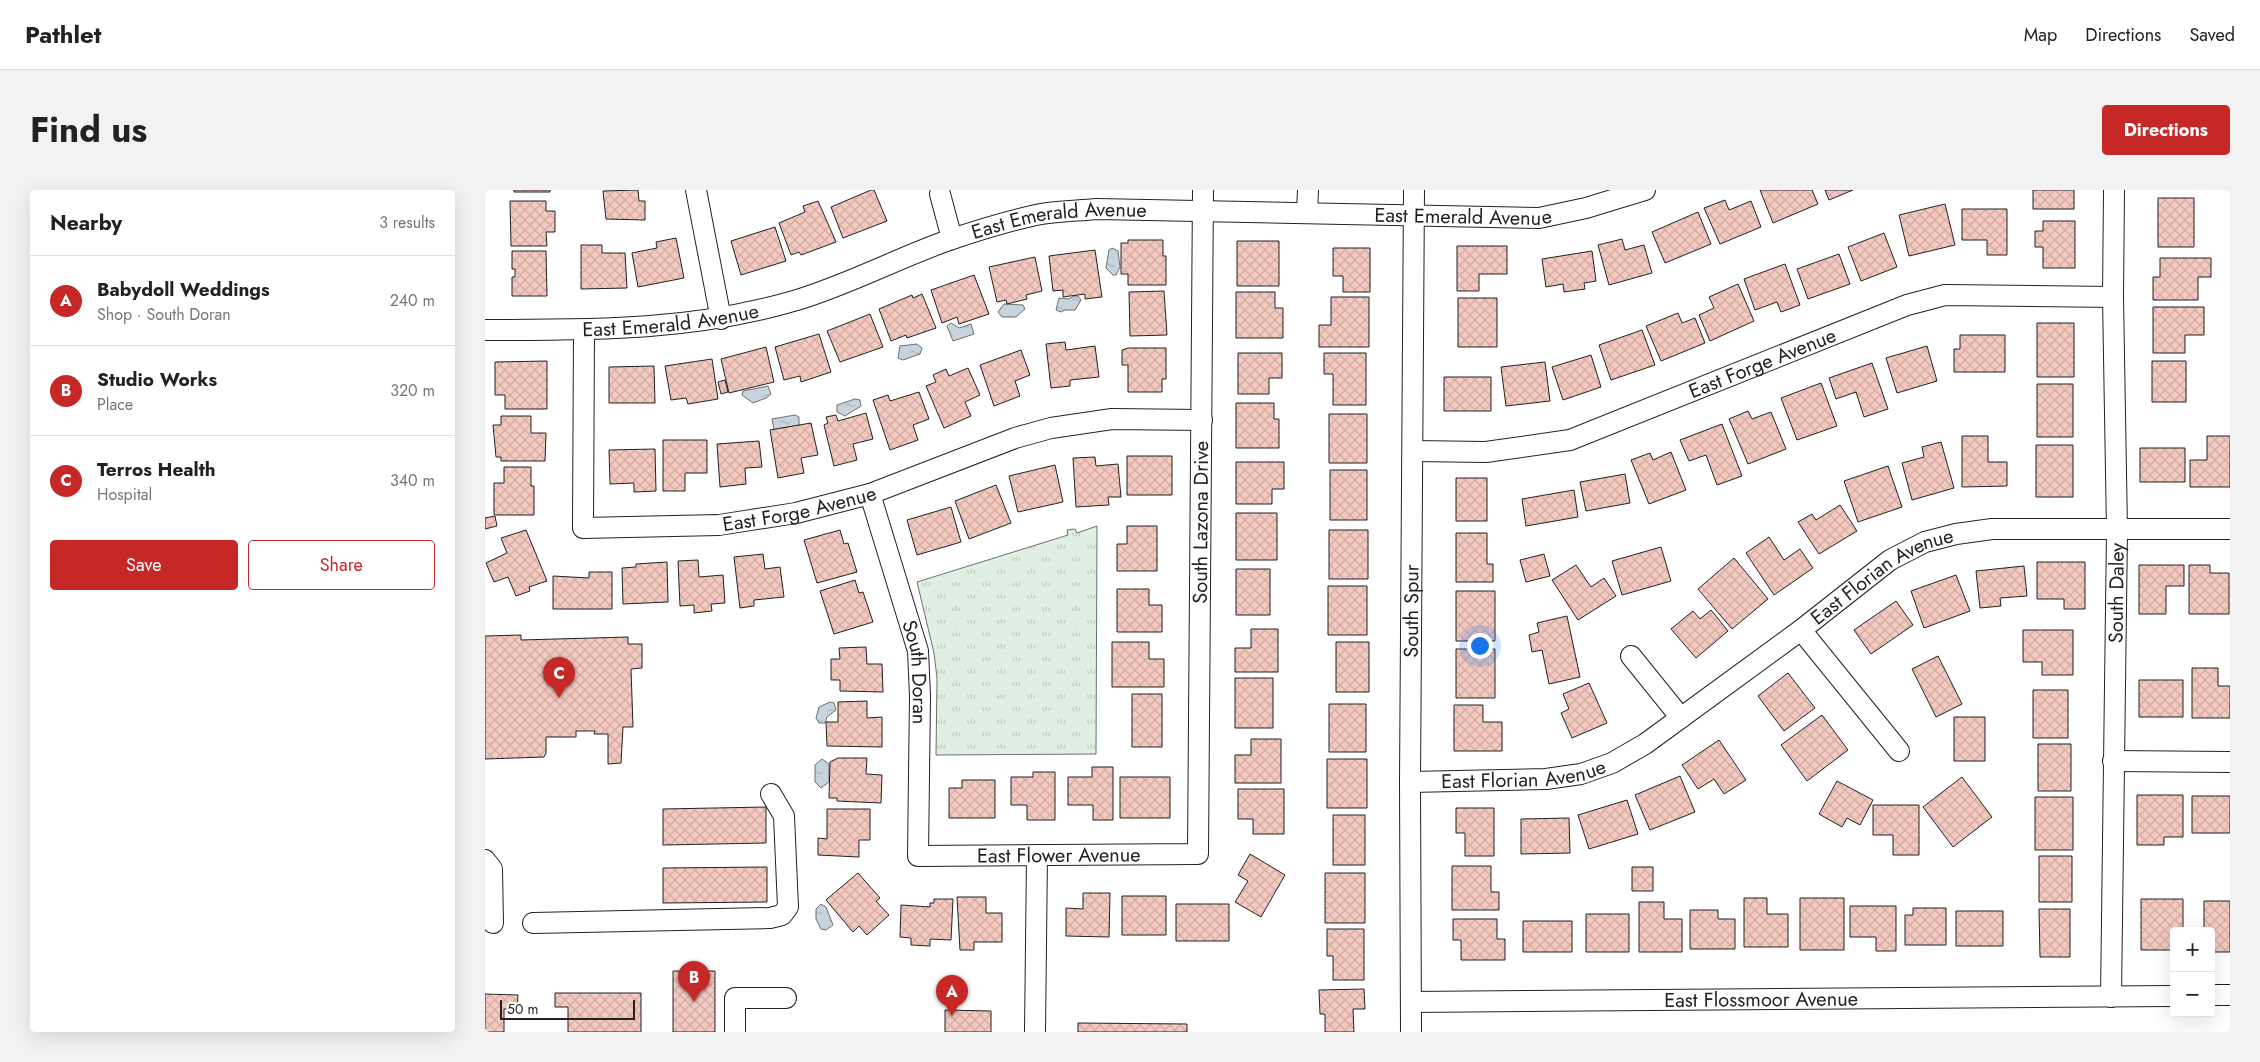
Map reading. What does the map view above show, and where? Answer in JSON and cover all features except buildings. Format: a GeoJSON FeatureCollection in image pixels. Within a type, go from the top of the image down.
{"type":"FeatureCollection","features":[{"type":"Feature","properties":{"kind":"street"},"geometry":{"type":"LineString","coordinates":[[696,190],[721,319]]}},
{"type":"Feature","properties":{"kind":"street","name":"South Lazona Drive"},"geometry":{"type":"LineString","coordinates":[[1199,854],[1203,190]]}},
{"type":"Feature","properties":{"kind":"street"},"geometry":{"type":"LineString","coordinates":[[1307,190],[1307,213]]}},
{"type":"Feature","properties":{"kind":"street","name":"South Spur"},"geometry":{"type":"LineString","coordinates":[[1411,1032],[1410,782],[1414,451],[1414,190]]}},
{"type":"Feature","properties":{"kind":"street","name":"East Emerald Avenue"},"geometry":{"type":"LineString","coordinates":[[485,330],[584,330],[674,326],[721,319],[797,300],[842,284],[952,239],[1037,214],[1097,209],[1539,218],[1586,208],[1645,190]]}},
{"type":"Feature","properties":{"kind":"street","name":"South Daley"},"geometry":{"type":"LineString","coordinates":[[2111,997],[2117,530],[2113,297],[2114,190]]}},
{"type":"Feature","properties":{"kind":"street"},"geometry":{"type":"LineString","coordinates":[[939,194],[952,239]]}},
{"type":"Feature","properties":{"kind":"street","name":"East Forge Avenue"},"geometry":{"type":"LineString","coordinates":[[1414,451],[1486,452],[1570,440],[1907,305],[1945,295],[2113,297]]}},
{"type":"Feature","properties":{"kind":"street","name":"East Forge Avenue"},"geometry":{"type":"LineString","coordinates":[[584,330],[583,528],[719,525],[796,513],[870,494],[1015,438],[1051,428],[1112,419],[1201,420]]}},
{"type":"Feature","properties":{"kind":"street","name":"South Doran"},"geometry":{"type":"LineString","coordinates":[[870,494],[918,651],[920,696],[918,856]]}},
{"type":"Feature","properties":{"kind":"street","name":"East Florian Avenue"},"geometry":{"type":"LineString","coordinates":[[1410,782],[1545,779],[1581,774],[1612,763],[1645,744],[1681,718],[1801,630],[1890,560],[1925,542],[1956,534],[1993,529],[2230,529]]}},
{"type":"Feature","properties":{"kind":"street"},"geometry":{"type":"LineString","coordinates":[[1801,630],[1899,751]]}},
{"type":"Feature","properties":{"kind":"street"},"geometry":{"type":"LineString","coordinates":[[1631,656],[1681,718]]}},
{"type":"Feature","properties":{"kind":"street"},"geometry":{"type":"LineString","coordinates":[[2113,762],[2230,762]]}},
{"type":"Feature","properties":{"kind":"street"},"geometry":{"type":"LineString","coordinates":[[533,923],[770,918],[782,915],[787,907],[786,834],[784,816],[771,794]]}},
{"type":"Feature","properties":{"kind":"street","name":"East Flower Avenue"},"geometry":{"type":"LineString","coordinates":[[918,856],[1199,854]]}},
{"type":"Feature","properties":{"kind":"street"},"geometry":{"type":"LineString","coordinates":[[1035,1032],[1037,855]]}},
{"type":"Feature","properties":{"kind":"street"},"geometry":{"type":"LineString","coordinates":[[485,860],[492,869],[493,923]]}},
{"type":"Feature","properties":{"kind":"street"},"geometry":{"type":"LineString","coordinates":[[2215,995],[2230,995]]}},
{"type":"Feature","properties":{"kind":"street","name":"East Flossmoor Avenue"},"geometry":{"type":"LineString","coordinates":[[1411,1002],[2170,996]]}},
{"type":"Feature","properties":{"kind":"street"},"geometry":{"type":"LineString","coordinates":[[735,1032],[735,998],[785,998]]}},
{"type":"Feature","properties":{"kind":"green space"},"geometry":{"type":"Polygon","coordinates":[[[1097,526],[1096,754],[936,755],[937,678],[934,653],[917,582],[1068,535],[1067,530],[1075,529],[1077,533],[1097,526]]]}},
{"type":"Feature","properties":{"kind":"water"},"geometry":{"type":"Polygon","coordinates":[[[1112,248],[1118,251],[1120,267],[1116,275],[1113,275],[1106,268],[1109,250],[1112,248]]]}},
{"type":"Feature","properties":{"kind":"water"},"geometry":{"type":"Polygon","coordinates":[[[1078,296],[1081,300],[1075,310],[1061,312],[1056,310],[1059,298],[1069,299],[1078,296]]]}},
{"type":"Feature","properties":{"kind":"water"},"geometry":{"type":"Polygon","coordinates":[[[1004,304],[1023,305],[1025,309],[1016,317],[1002,317],[998,312],[1004,304]]]}},
{"type":"Feature","properties":{"kind":"water"},"geometry":{"type":"Polygon","coordinates":[[[951,323],[959,328],[971,324],[974,334],[953,341],[947,326],[951,323]]]}},
{"type":"Feature","properties":{"kind":"water"},"geometry":{"type":"Polygon","coordinates":[[[917,344],[922,348],[920,354],[903,360],[898,358],[900,346],[917,344]]]}},
{"type":"Feature","properties":{"kind":"water"},"geometry":{"type":"Polygon","coordinates":[[[768,386],[771,394],[753,403],[742,395],[743,391],[768,386]]]}},
{"type":"Feature","properties":{"kind":"water"},"geometry":{"type":"Polygon","coordinates":[[[855,399],[860,400],[861,406],[845,416],[837,412],[837,405],[855,399]]]}},
{"type":"Feature","properties":{"kind":"water"},"geometry":{"type":"Polygon","coordinates":[[[795,415],[799,417],[799,425],[774,430],[772,419],[795,415]]]}},
{"type":"Feature","properties":{"kind":"water"},"geometry":{"type":"Polygon","coordinates":[[[830,702],[834,703],[836,710],[827,717],[825,723],[819,723],[816,718],[819,707],[830,702]]]}},
{"type":"Feature","properties":{"kind":"water"},"geometry":{"type":"Polygon","coordinates":[[[822,759],[829,764],[829,782],[821,788],[815,782],[815,765],[822,759]]]}},
{"type":"Feature","properties":{"kind":"water"},"geometry":{"type":"Polygon","coordinates":[[[821,904],[826,907],[833,925],[826,930],[821,929],[816,919],[816,909],[821,904]]]}},
{"type":"Feature","properties":{"kind":"place","name":"Terros Health"},"geometry":{"type":"Point","coordinates":[559,698]}},
{"type":"Feature","properties":{"kind":"place","name":"Studio Works"},"geometry":{"type":"Point","coordinates":[694,1002]}},
{"type":"Feature","properties":{"kind":"place","name":"Babydoll Weddings"},"geometry":{"type":"Point","coordinates":[952,1016]}}]}
